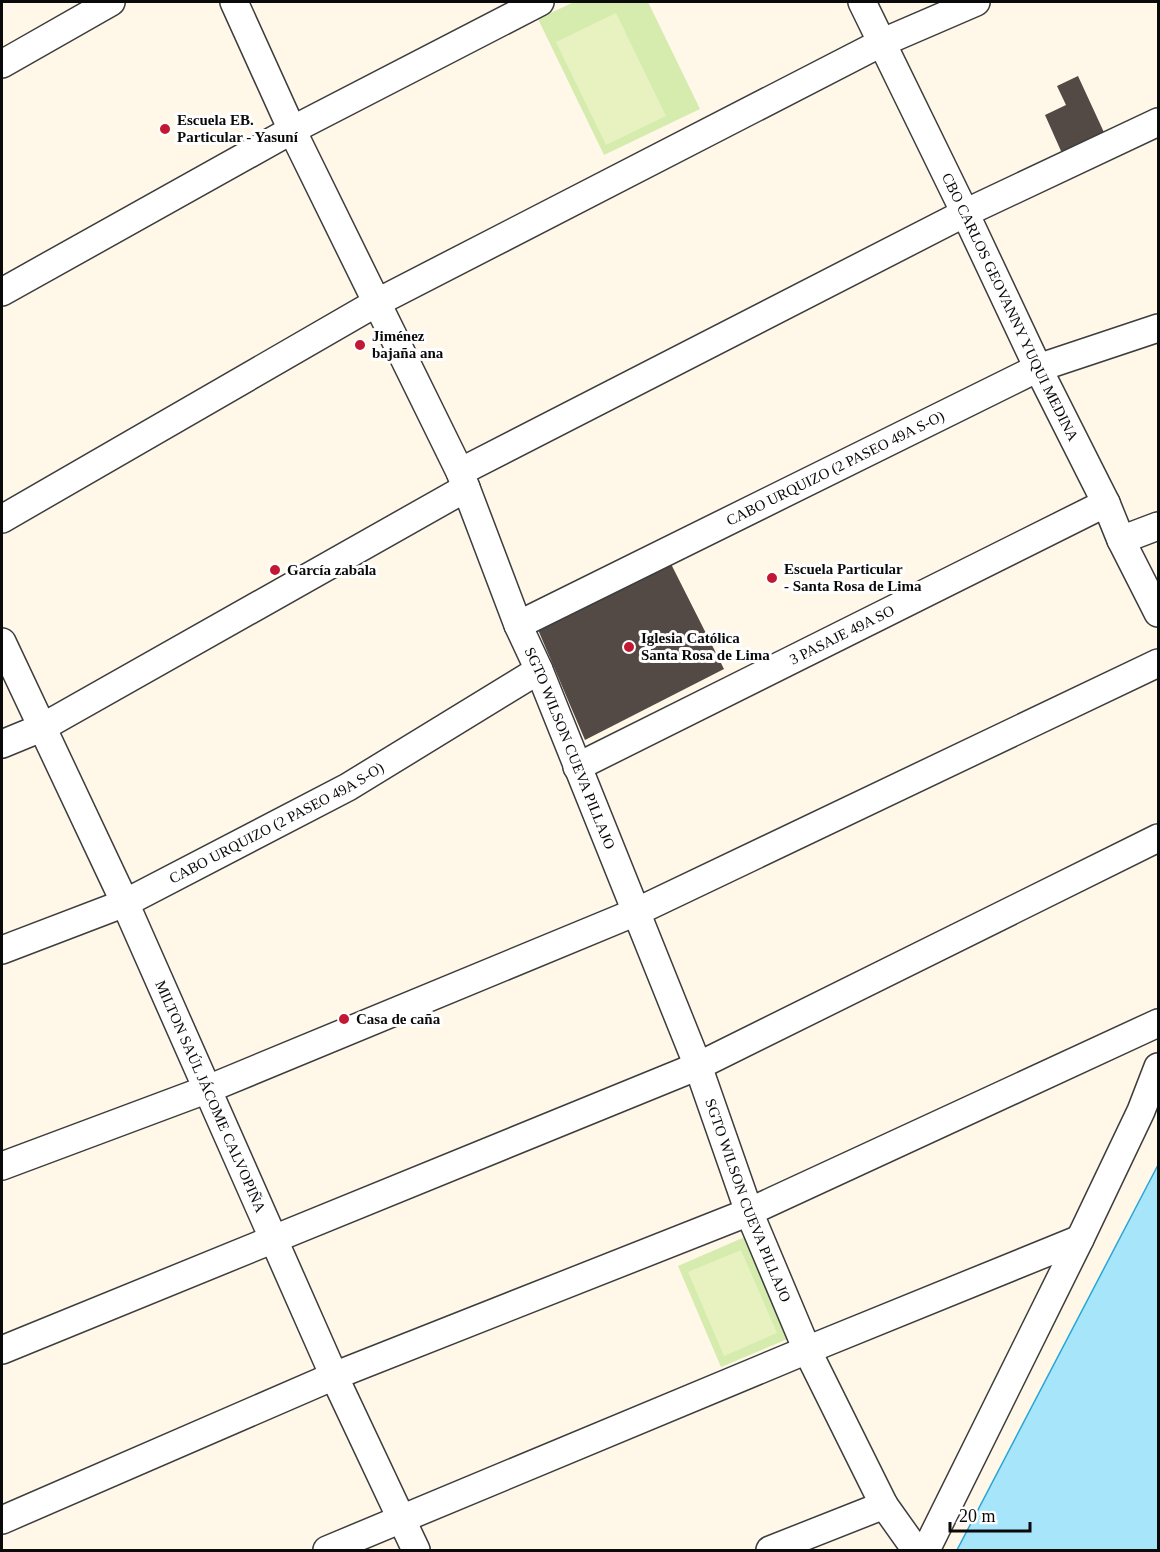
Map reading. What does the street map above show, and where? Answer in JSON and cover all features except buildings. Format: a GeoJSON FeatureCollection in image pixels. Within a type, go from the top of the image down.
{"type":"FeatureCollection","features":[{"type":"Feature","properties":{"kind":"street"},"geometry":{"type":"LineString","coordinates":[[2,64],[111,2]]}},
{"type":"Feature","properties":{"kind":"street","name":"SGTO WILSON CUEVA PILLAJO"},"geometry":{"type":"LineString","coordinates":[[234,2],[292,130],[464,480],[518,625],[539,670],[698,1066],[749,1212],[807,1350],[884,1505],[916,1551]]}},
{"type":"Feature","properties":{"kind":"street"},"geometry":{"type":"LineString","coordinates":[[2,292],[292,130],[540,2]]}},
{"type":"Feature","properties":{"kind":"street","name":"CBO CARLOS GEOVANNY YUQUI MEDINA"},"geometry":{"type":"LineString","coordinates":[[862,2],[1158,613]]}},
{"type":"Feature","properties":{"kind":"street"},"geometry":{"type":"LineString","coordinates":[[2,519],[376,303],[881,43],[976,2]]}},
{"type":"Feature","properties":{"kind":"street"},"geometry":{"type":"LineString","coordinates":[[2,744],[41,728],[464,480],[965,213],[1158,122]]}},
{"type":"Feature","properties":{"kind":"street","name":"CABO URQUIZO (2 PASEO 49A S-O)"},"geometry":{"type":"LineString","coordinates":[[518,625],[1038,368],[1158,328]]}},
{"type":"Feature","properties":{"kind":"street","name":"3 PASAJE 49A SO"},"geometry":{"type":"LineString","coordinates":[[577,767],[1106,503]]}},
{"type":"Feature","properties":{"kind":"street"},"geometry":{"type":"LineString","coordinates":[[1121,540],[1158,526]]}},
{"type":"Feature","properties":{"kind":"street","name":"MILTON SAÚL JÁCOME CALVOPIÑA"},"geometry":{"type":"LineString","coordinates":[[2,642],[125,903],[334,1376],[416,1551]]}},
{"type":"Feature","properties":{"kind":"street"},"geometry":{"type":"LineString","coordinates":[[2,1166],[208,1089],[636,912],[1158,663]]}},
{"type":"Feature","properties":{"kind":"street","name":"CABO URQUIZO (2 PASEO 49A S-O)"},"geometry":{"type":"LineString","coordinates":[[2,950],[125,903],[348,787],[539,670]]}},
{"type":"Feature","properties":{"kind":"street"},"geometry":{"type":"LineString","coordinates":[[2,1350],[698,1066],[1158,838]]}},
{"type":"Feature","properties":{"kind":"street"},"geometry":{"type":"LineString","coordinates":[[2,1520],[334,1376],[749,1212],[1158,1023]]}},
{"type":"Feature","properties":{"kind":"street"},"geometry":{"type":"LineString","coordinates":[[926,1551],[1080,1239],[1141,1111],[1158,1067]]}},
{"type":"Feature","properties":{"kind":"street"},"geometry":{"type":"LineString","coordinates":[[327,1551],[807,1350],[1080,1239]]}},
{"type":"Feature","properties":{"kind":"street"},"geometry":{"type":"LineString","coordinates":[[770,1551],[884,1505]]}},
{"type":"Feature","properties":{"kind":"green space"},"geometry":{"type":"Polygon","coordinates":[[[574,2],[648,2],[700,109],[604,155],[538,19],[574,2]]]}},
{"type":"Feature","properties":{"kind":"green space"},"geometry":{"type":"Polygon","coordinates":[[[616,13],[666,116],[606,145],[556,42],[616,13]]]}},
{"type":"Feature","properties":{"kind":"green space"},"geometry":{"type":"Polygon","coordinates":[[[747,1236],[790,1338],[721,1367],[678,1266],[747,1236]]]}},
{"type":"Feature","properties":{"kind":"green space"},"geometry":{"type":"Polygon","coordinates":[[[741,1250],[777,1333],[724,1356],[688,1272],[741,1250]]]}},
{"type":"Feature","properties":{"kind":"water"},"geometry":{"type":"Polygon","coordinates":[[[1158,1165],[1158,1550],[957,1550],[1158,1165]]]}},
{"type":"Feature","properties":{"kind":"place","name":"Escuela EB. Particular - Yasuní"},"geometry":{"type":"Point","coordinates":[165,129]}},
{"type":"Feature","properties":{"kind":"place","name":"Jiménez bajaña ana"},"geometry":{"type":"Point","coordinates":[360,345]}},
{"type":"Feature","properties":{"kind":"place","name":"García zabala"},"geometry":{"type":"Point","coordinates":[275,570]}},
{"type":"Feature","properties":{"kind":"place","name":"Escuela Particular - Santa Rosa de Lima"},"geometry":{"type":"Point","coordinates":[772,578]}},
{"type":"Feature","properties":{"kind":"place","name":"Iglesia Católica Santa Rosa de Lima"},"geometry":{"type":"Point","coordinates":[629,647]}},
{"type":"Feature","properties":{"kind":"place","name":"Casa de caña"},"geometry":{"type":"Point","coordinates":[344,1019]}}]}
